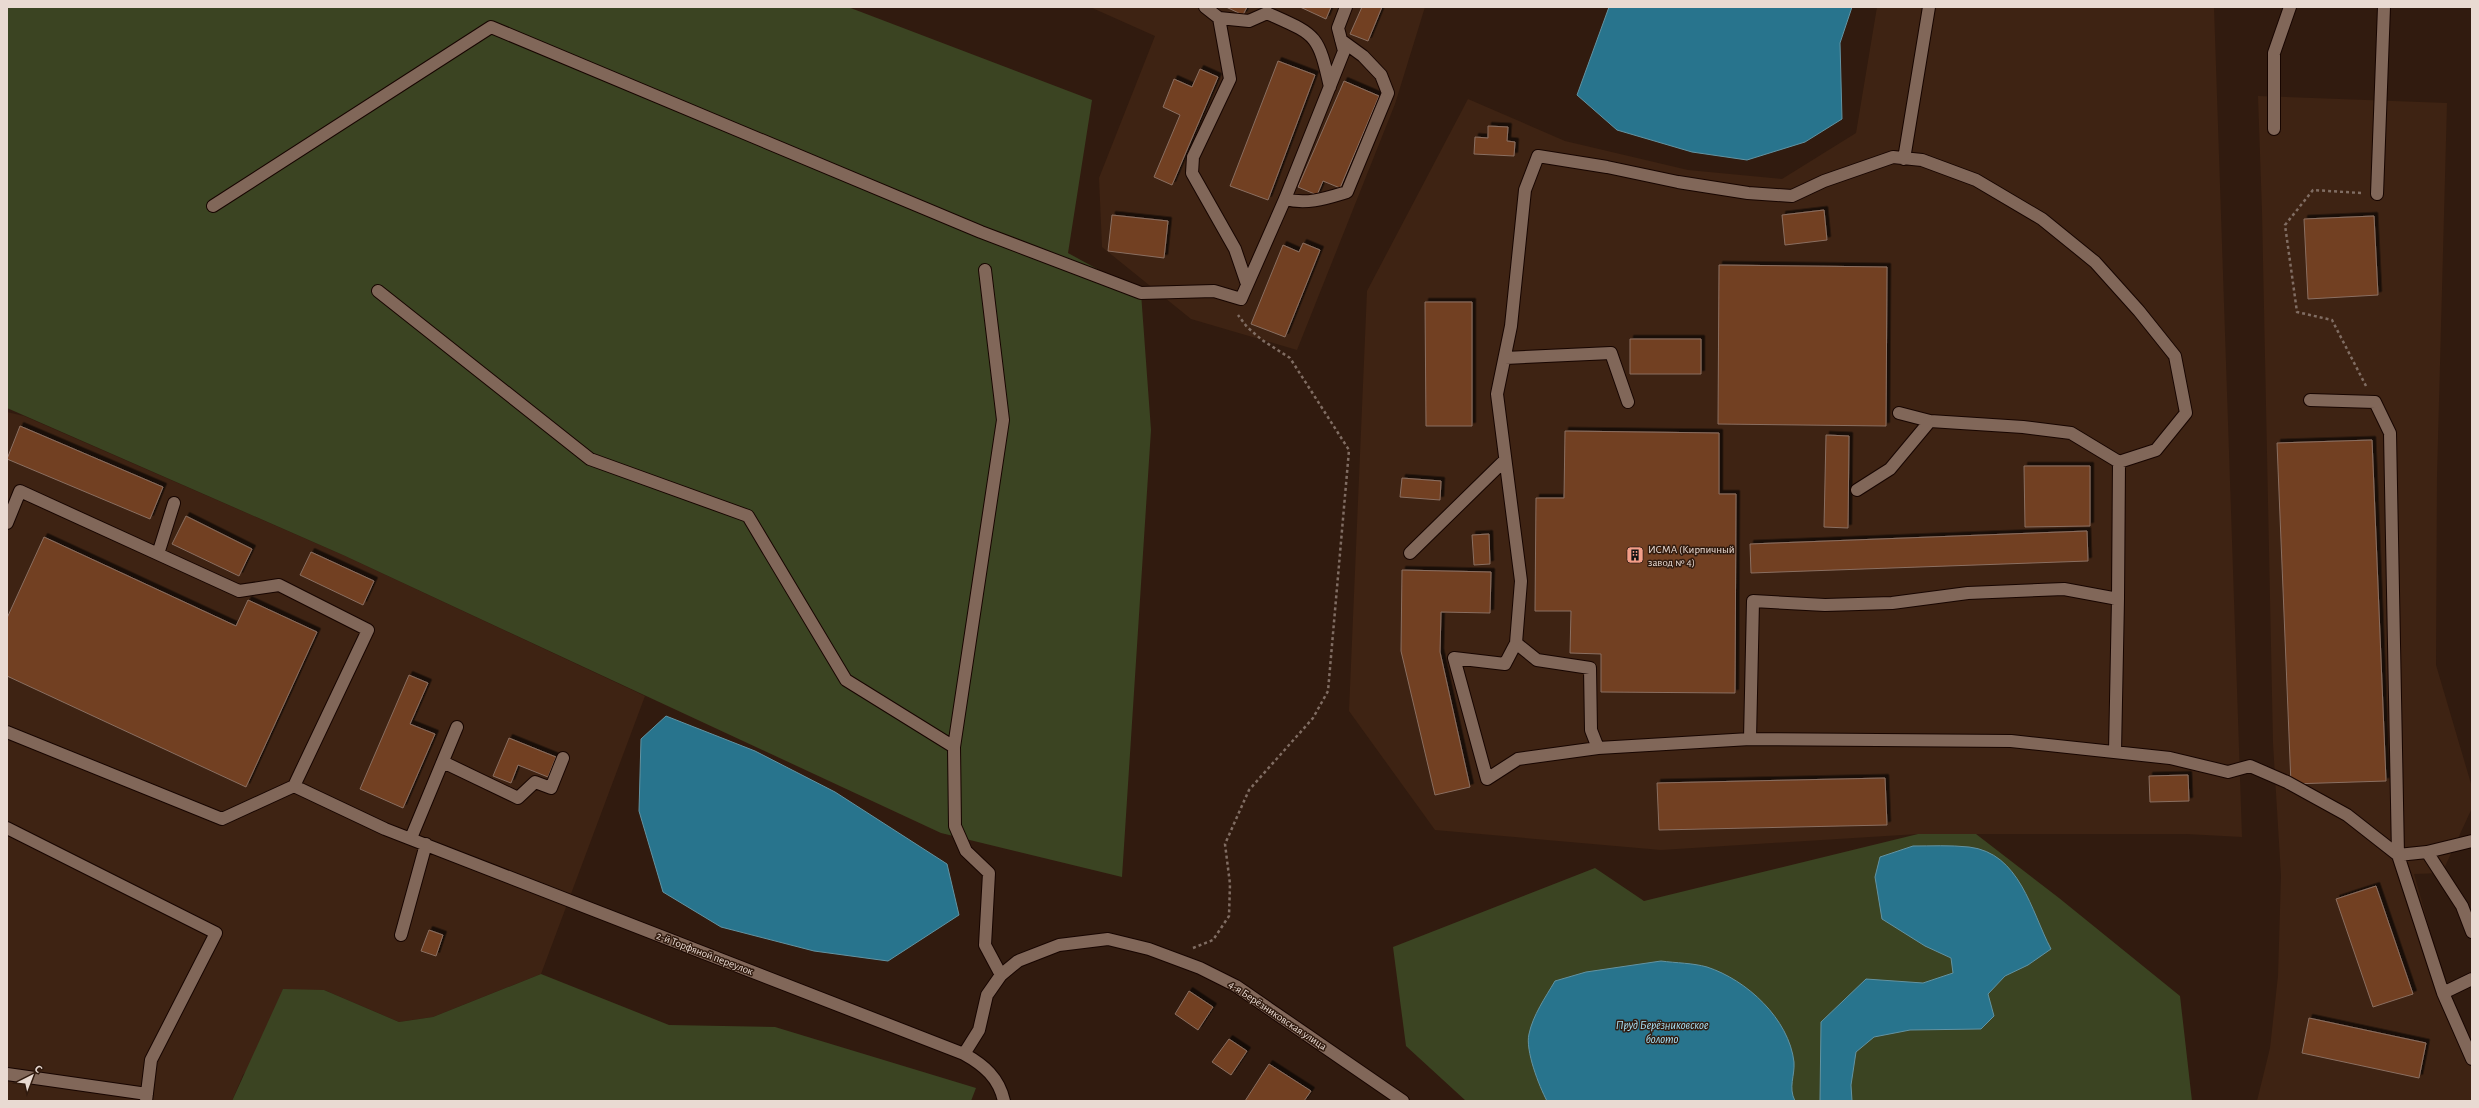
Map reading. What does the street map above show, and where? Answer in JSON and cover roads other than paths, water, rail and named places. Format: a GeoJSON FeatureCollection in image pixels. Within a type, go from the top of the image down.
{"type":"FeatureCollection","features":[{"type":"Feature","properties":{"kind":"street"},"geometry":{"type":"LineString","coordinates":[[1205,7],[1219,18],[1249,21],[1267,10],[1306,31],[1318,43],[1330,87]]}},
{"type":"Feature","properties":{"kind":"street"},"geometry":{"type":"LineString","coordinates":[[214,206],[491,27],[981,232],[1141,293],[1214,291],[1240,299],[1285,199],[1344,51],[1338,28],[1346,7]]}},
{"type":"Feature","properties":{"kind":"street"},"geometry":{"type":"LineString","coordinates":[[1904,158],[1929,7]]}},
{"type":"Feature","properties":{"kind":"street"},"geometry":{"type":"LineString","coordinates":[[2274,129],[2274,53],[2290,7]]}},
{"type":"Feature","properties":{"kind":"street"},"geometry":{"type":"LineString","coordinates":[[2377,194],[2384,7]]}},
{"type":"Feature","properties":{"kind":"street"},"geometry":{"type":"LineString","coordinates":[[1219,18],[1230,79],[1193,157],[1192,173],[1235,249],[1247,284]]}},
{"type":"Feature","properties":{"kind":"street"},"geometry":{"type":"LineString","coordinates":[[1285,199],[1296,202],[1320,200],[1347,192],[1380,116],[1388,93],[1382,75],[1363,56],[1341,40]]}},
{"type":"Feature","properties":{"kind":"street"},"geometry":{"type":"LineString","coordinates":[[1899,413],[1930,421],[2023,427],[2071,433],[2118,462],[2156,450],[2186,413],[2175,356],[2139,311],[2094,262],[2042,219],[1976,180],[1922,160],[1893,157],[1824,181],[1792,196],[1748,192],[1678,182],[1607,167],[1538,156],[1525,190],[1511,326],[1497,394],[1504,461],[1521,581],[1516,643],[1505,664],[1454,658],[1487,779],[1518,759],[1598,748],[1750,739],[2011,741],[2170,758],[2228,772],[2250,766],[2287,782],[2347,815],[2398,855],[2427,852],[2472,841]]}},
{"type":"Feature","properties":{"kind":"street"},"geometry":{"type":"LineString","coordinates":[[985,270],[1003,420],[954,747],[955,826],[966,850],[989,873],[985,944],[1002,975]]}},
{"type":"Feature","properties":{"kind":"street"},"geometry":{"type":"LineString","coordinates":[[378,291],[590,458],[748,516],[846,680],[954,747]]}},
{"type":"Feature","properties":{"kind":"street"},"geometry":{"type":"LineString","coordinates":[[1505,358],[1611,353],[1628,402]]}},
{"type":"Feature","properties":{"kind":"street"},"geometry":{"type":"LineString","coordinates":[[2310,400],[2375,402],[2390,433],[2398,855],[2443,993],[2471,1058]]}},
{"type":"Feature","properties":{"kind":"street"},"geometry":{"type":"LineString","coordinates":[[1857,490],[1890,469],[1930,421]]}},
{"type":"Feature","properties":{"kind":"street"},"geometry":{"type":"LineString","coordinates":[[1410,553],[1504,461]]}},
{"type":"Feature","properties":{"kind":"street"},"geometry":{"type":"LineString","coordinates":[[2115,752],[2118,599],[2118,462]]}},
{"type":"Feature","properties":{"kind":"street"},"geometry":{"type":"LineString","coordinates":[[7,523],[20,491],[238,591],[280,584],[368,630],[294,786],[222,819],[7,732]]}},
{"type":"Feature","properties":{"kind":"street"},"geometry":{"type":"LineString","coordinates":[[158,554],[174,503]]}},
{"type":"Feature","properties":{"kind":"street"},"geometry":{"type":"LineString","coordinates":[[1750,739],[1753,601],[1825,605],[1892,603],[1968,593],[2064,589],[2118,599]]}},
{"type":"Feature","properties":{"kind":"street"},"geometry":{"type":"LineString","coordinates":[[1516,643],[1537,660],[1590,668],[1591,730],[1598,748]]}},
{"type":"Feature","properties":{"kind":"street"},"geometry":{"type":"LineString","coordinates":[[411,838],[458,727]]}},
{"type":"Feature","properties":{"kind":"street"},"geometry":{"type":"LineString","coordinates":[[443,762],[518,798],[535,782],[551,788],[563,758]]}},
{"type":"Feature","properties":{"kind":"street","name":"2-й Торфяной переулок"},"geometry":{"type":"LineString","coordinates":[[294,786],[385,829],[964,1054],[979,1062],[990,1072],[1000,1087],[1004,1101]]}},
{"type":"Feature","properties":{"kind":"street"},"geometry":{"type":"LineString","coordinates":[[7,828],[216,933],[151,1060],[146,1098],[7,1074]]}},
{"type":"Feature","properties":{"kind":"street"},"geometry":{"type":"LineString","coordinates":[[401,935],[426,844]]}},
{"type":"Feature","properties":{"kind":"street"},"geometry":{"type":"LineString","coordinates":[[2427,852],[2462,906],[2472,932]]}},
{"type":"Feature","properties":{"kind":"street","name":"4-я Берёзниковская улица"},"geometry":{"type":"LineString","coordinates":[[964,1054],[979,1030],[987,995],[1002,975],[1018,961],[1034,953],[1082,941],[1108,939],[1149,949],[1200,968],[1236,986],[1403,1101]]}},
{"type":"Feature","properties":{"kind":"street"},"geometry":{"type":"LineString","coordinates":[[2443,993],[2472,979]]}},
{"type":"Feature","properties":{"kind":"water"},"geometry":{"type":"Polygon","coordinates":[[[1609,7],[1852,7],[1840,43],[1842,119],[1805,142],[1747,160],[1692,152],[1617,130],[1577,95],[1609,7]]]}},
{"type":"Feature","properties":{"kind":"water"},"geometry":{"type":"Polygon","coordinates":[[[666,716],[755,751],[835,792],[947,864],[959,915],[888,961],[814,951],[721,927],[663,892],[639,811],[641,739],[666,716]]]}},
{"type":"Feature","properties":{"kind":"water"},"geometry":{"type":"Polygon","coordinates":[[[1913,846],[1969,847],[1986,852],[2001,860],[2022,886],[2051,949],[2028,965],[2005,976],[1988,994],[1994,1016],[1981,1029],[1910,1030],[1874,1037],[1856,1052],[1851,1085],[1852,1101],[1820,1101],[1821,1022],[1866,979],[1923,983],[1953,973],[1951,958],[1925,946],[1882,919],[1875,877],[1880,857],[1913,846]]]}},
{"type":"Feature","properties":{"kind":"water","name":"Пруд Берёзниковское болото"},"geometry":{"type":"Polygon","coordinates":[[[1661,961],[1702,966],[1722,973],[1751,991],[1764,1003],[1775,1016],[1784,1031],[1790,1046],[1794,1062],[1792,1091],[1795,1101],[1547,1101],[1534,1068],[1528,1041],[1533,1020],[1555,981],[1586,972],[1661,961]]]}},
{"type":"Feature","properties":{"kind":"place","name":"ИСМА (Кирпичный завод № 4)"},"geometry":{"type":"Point","coordinates":[1635,555]}}]}
